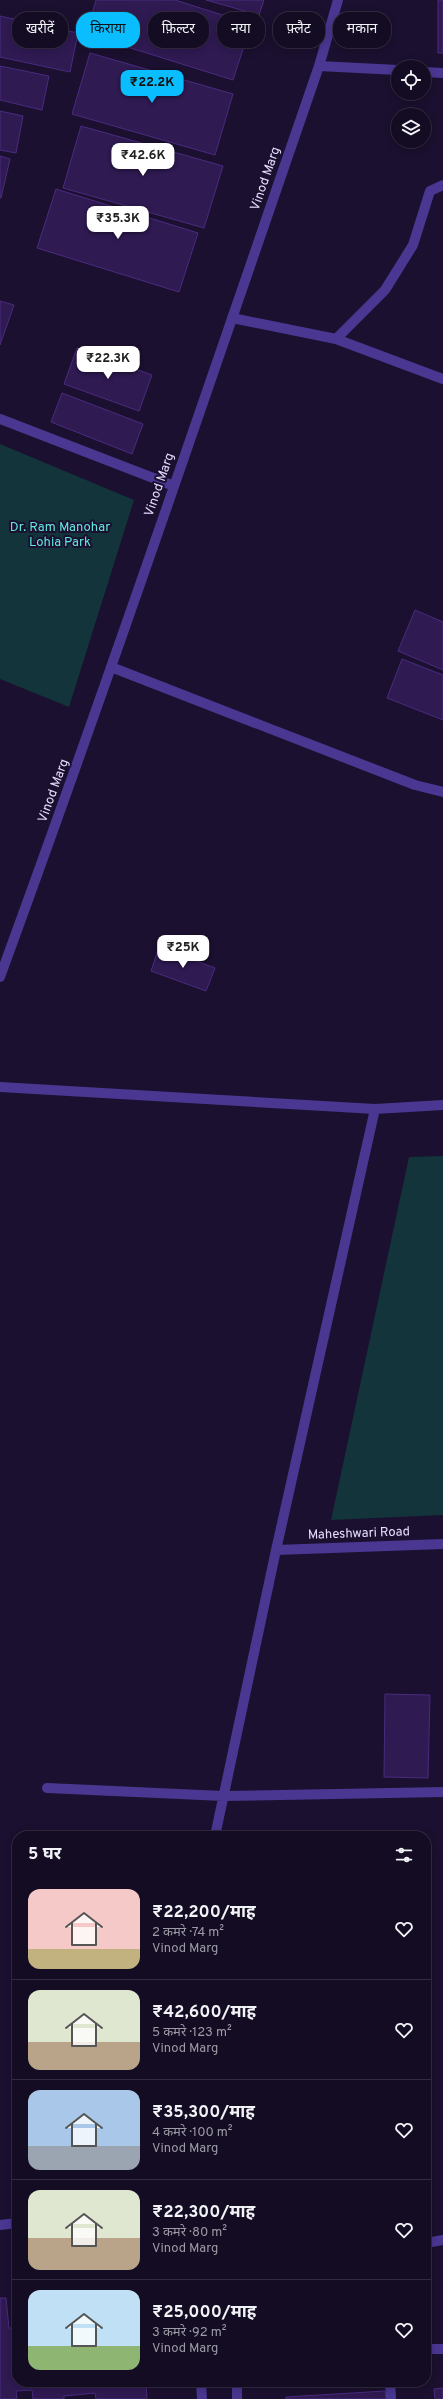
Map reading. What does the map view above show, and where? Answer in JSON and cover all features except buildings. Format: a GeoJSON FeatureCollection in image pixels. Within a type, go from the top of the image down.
{"type":"FeatureCollection","features":[{"type":"Feature","properties":{"kind":"street","name":"Vinod Marg"},"geometry":{"type":"LineString","coordinates":[[0,977],[111,667],[320,66],[338,0]]}},
{"type":"Feature","properties":{"kind":"street"},"geometry":{"type":"LineString","coordinates":[[320,66],[391,70]]}},
{"type":"Feature","properties":{"kind":"street"},"geometry":{"type":"LineString","coordinates":[[431,72],[443,73]]}},
{"type":"Feature","properties":{"kind":"street"},"geometry":{"type":"LineString","coordinates":[[336,339],[385,290],[413,245],[430,191],[443,185]]}},
{"type":"Feature","properties":{"kind":"street"},"geometry":{"type":"LineString","coordinates":[[232,318],[336,339],[443,379]]}},
{"type":"Feature","properties":{"kind":"street"},"geometry":{"type":"LineString","coordinates":[[0,419],[174,486]]}},
{"type":"Feature","properties":{"kind":"street"},"geometry":{"type":"LineString","coordinates":[[111,667],[415,785],[443,792]]}},
{"type":"Feature","properties":{"kind":"street"},"geometry":{"type":"LineString","coordinates":[[0,1087],[375,1109],[443,1105]]}},
{"type":"Feature","properties":{"kind":"street"},"geometry":{"type":"LineString","coordinates":[[216,1831],[276,1550],[375,1109]]}},
{"type":"Feature","properties":{"kind":"street","name":"Maheshwari Road"},"geometry":{"type":"LineString","coordinates":[[276,1550],[443,1544]]}},
{"type":"Feature","properties":{"kind":"street"},"geometry":{"type":"LineString","coordinates":[[47,1788],[223,1796],[443,1792]]}},
{"type":"Feature","properties":{"kind":"street"},"geometry":{"type":"LineString","coordinates":[[0,2225],[12,2224]]}},
{"type":"Feature","properties":{"kind":"street"},"geometry":{"type":"LineString","coordinates":[[431,2242],[443,2240]]}},
{"type":"Feature","properties":{"kind":"street"},"geometry":{"type":"LineString","coordinates":[[431,2349],[443,2348]]}},
{"type":"Feature","properties":{"kind":"street"},"geometry":{"type":"LineString","coordinates":[[201,2387],[202,2399]]}},
{"type":"Feature","properties":{"kind":"street"},"geometry":{"type":"LineString","coordinates":[[236,2387],[237,2399]]}},
{"type":"Feature","properties":{"kind":"street"},"geometry":{"type":"LineString","coordinates":[[390,2387],[390,2399]]}},
{"type":"Feature","properties":{"kind":"green space","name":"Dr. Ram Manohar Lohia Park"},"geometry":{"type":"Polygon","coordinates":[[[0,444],[134,500],[69,707],[0,679],[0,444]]]}},
{"type":"Feature","properties":{"kind":"green space"},"geometry":{"type":"Polygon","coordinates":[[[443,1156],[443,1515],[331,1520],[409,1157],[443,1156]]]}}]}
